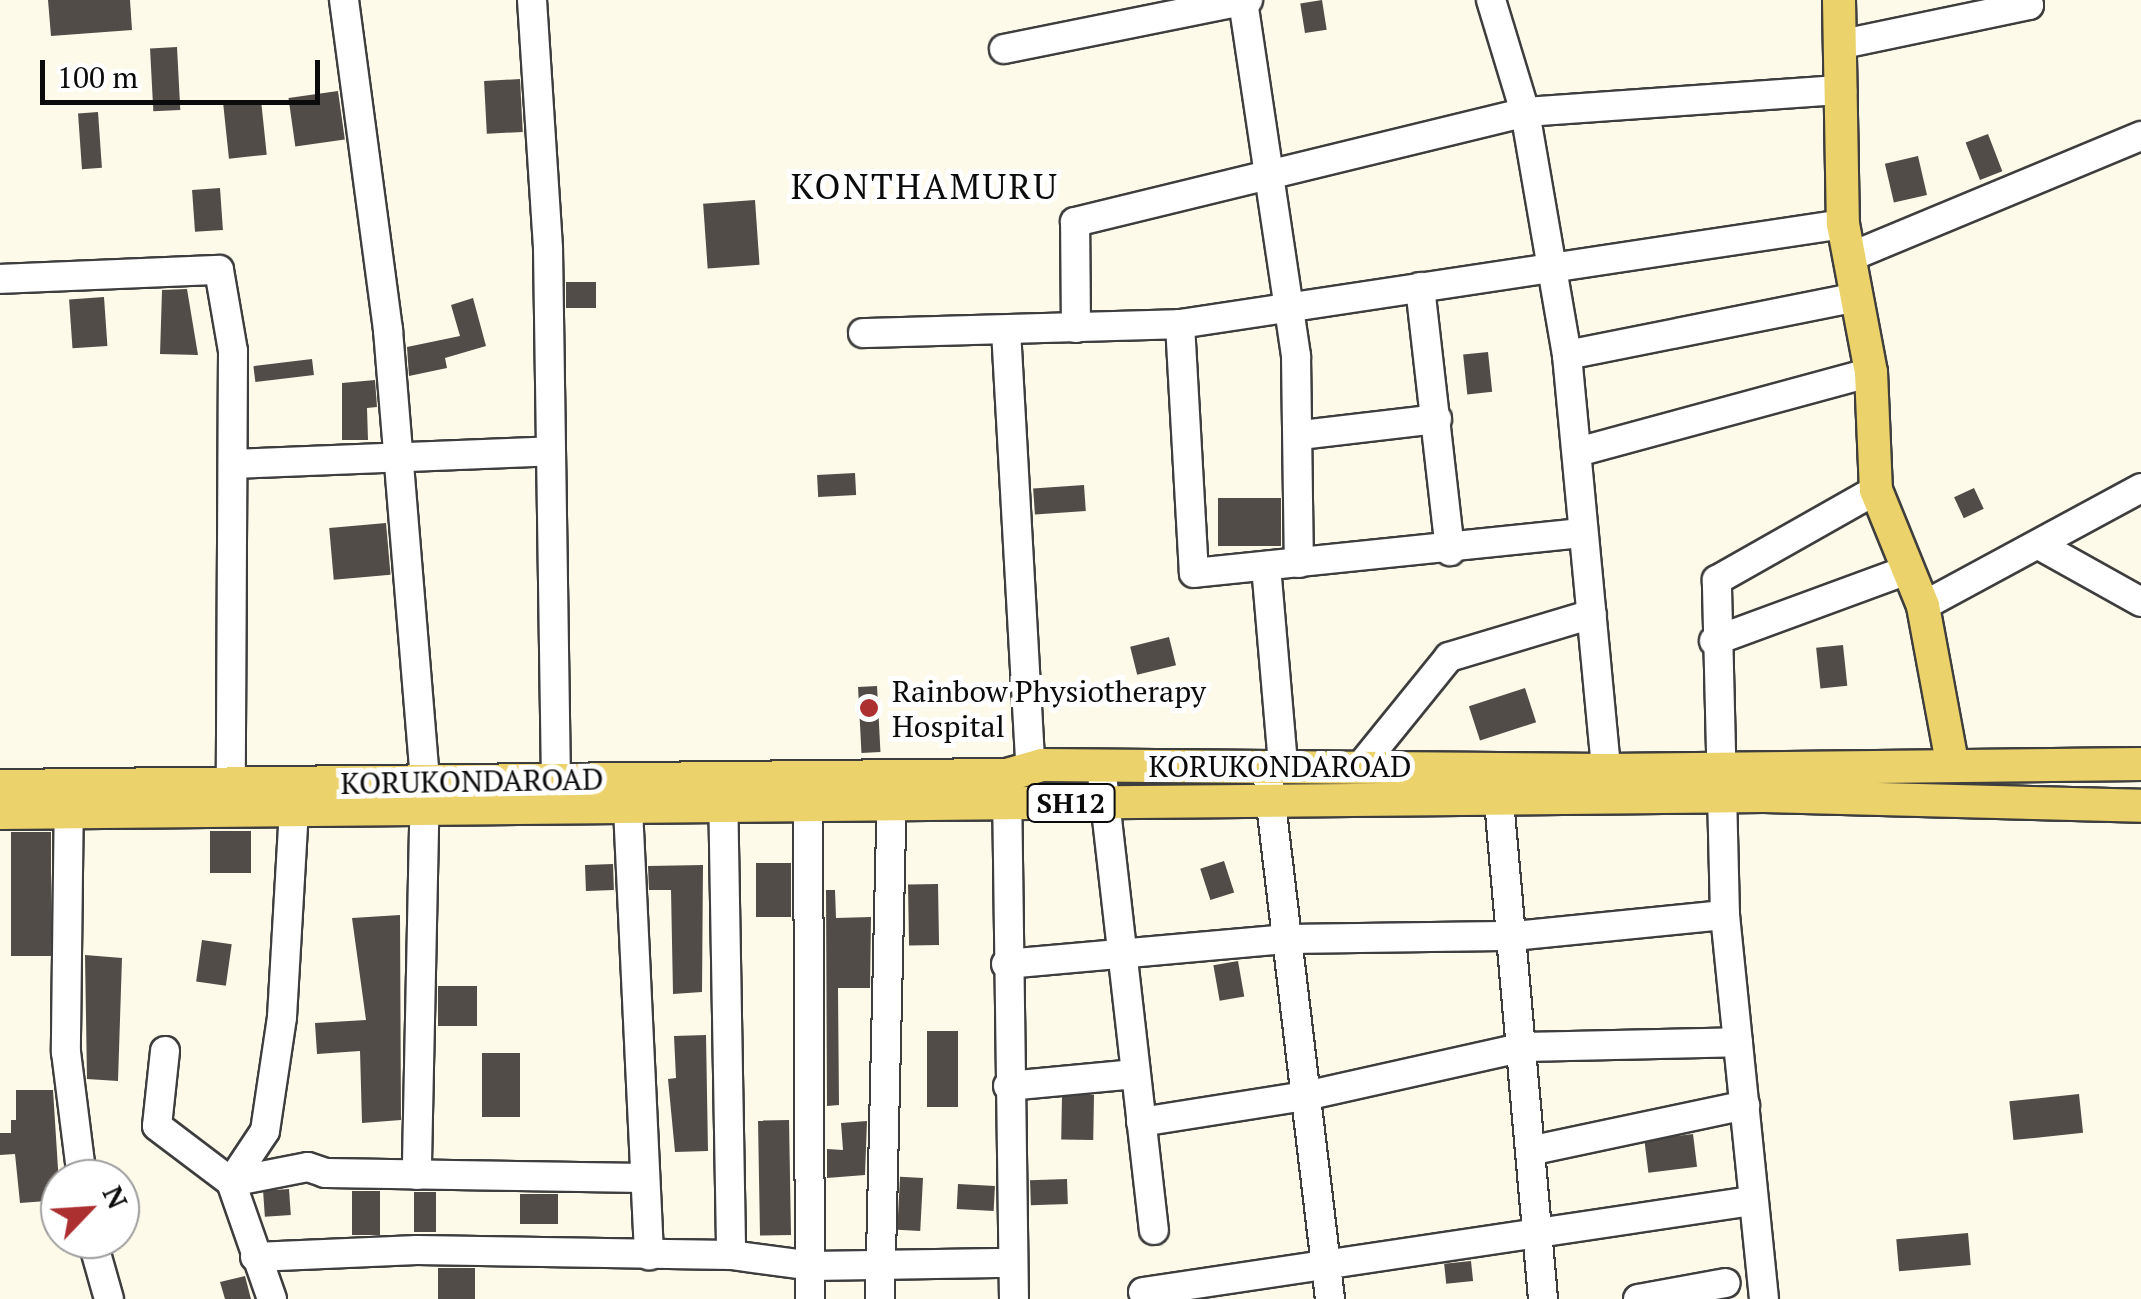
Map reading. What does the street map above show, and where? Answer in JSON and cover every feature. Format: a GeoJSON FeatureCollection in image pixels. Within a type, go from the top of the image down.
{"type":"FeatureCollection","features":[{"type":"Feature","properties":{"kind":"main road"},"geometry":{"type":"LineString","coordinates":[[1839,0],[1843,224],[1870,372],[1876,490],[1922,606],[1952,762]]}},
{"type":"Feature","properties":{"kind":"main road","name":"KORUKONDAROAD"},"geometry":{"type":"LineString","coordinates":[[0,786],[69,799],[231,783],[295,797],[424,796],[556,780],[627,794],[892,791],[1014,781],[1101,766],[1496,766],[1606,770],[1722,781],[1952,762],[2141,764]]}},
{"type":"Feature","properties":{"kind":"main road","name":"SH12"},"geometry":{"type":"LineString","coordinates":[[1014,781],[1105,802],[1499,798],[1722,781],[2141,806]]}},
{"type":"Feature","properties":{"kind":"main road","name":"SH12"},"geometry":{"type":"LineString","coordinates":[[424,796],[627,794]]}},
{"type":"Feature","properties":{"kind":"main road","name":"SH12"},"geometry":{"type":"LineString","coordinates":[[0,813],[69,799],[295,797]]}},
{"type":"Feature","properties":{"kind":"street"},"geometry":{"type":"LineString","coordinates":[[344,0],[399,462],[424,796],[417,1175]]}},
{"type":"Feature","properties":{"kind":"street"},"geometry":{"type":"LineString","coordinates":[[532,0],[548,249],[556,780]]}},
{"type":"Feature","properties":{"kind":"street"},"geometry":{"type":"LineString","coordinates":[[1004,49],[1198,5],[1246,0],[1289,308],[1301,435],[1299,562]]}},
{"type":"Feature","properties":{"kind":"street"},"geometry":{"type":"LineString","coordinates":[[1491,0],[1525,112],[1567,355],[1581,451],[1582,533],[1606,770]]}},
{"type":"Feature","properties":{"kind":"street"},"geometry":{"type":"LineString","coordinates":[[1838,45],[2029,5],[2027,0]]}},
{"type":"Feature","properties":{"kind":"street"},"geometry":{"type":"LineString","coordinates":[[1076,328],[1075,222],[1525,112],[1842,90]]}},
{"type":"Feature","properties":{"kind":"street"},"geometry":{"type":"LineString","coordinates":[[1850,257],[2141,136]]}},
{"type":"Feature","properties":{"kind":"street"},"geometry":{"type":"LineString","coordinates":[[863,333],[1180,324],[1843,224]]}},
{"type":"Feature","properties":{"kind":"street"},"geometry":{"type":"LineString","coordinates":[[0,278],[219,270],[233,352],[231,783]]}},
{"type":"Feature","properties":{"kind":"street"},"geometry":{"type":"LineString","coordinates":[[1420,287],[1450,551]]}},
{"type":"Feature","properties":{"kind":"street"},"geometry":{"type":"LineString","coordinates":[[1567,355],[1857,297]]}},
{"type":"Feature","properties":{"kind":"street"},"geometry":{"type":"LineString","coordinates":[[1180,324],[1194,573],[1450,551],[1582,533]]}},
{"type":"Feature","properties":{"kind":"street"},"geometry":{"type":"LineString","coordinates":[[1006,330],[1014,781],[1006,964],[1014,1299]]}},
{"type":"Feature","properties":{"kind":"street"},"geometry":{"type":"LineString","coordinates":[[1581,451],[1870,372]]}},
{"type":"Feature","properties":{"kind":"street"},"geometry":{"type":"LineString","coordinates":[[1301,435],[1437,419]]}},
{"type":"Feature","properties":{"kind":"street"},"geometry":{"type":"LineString","coordinates":[[234,464],[399,462],[551,451]]}},
{"type":"Feature","properties":{"kind":"street"},"geometry":{"type":"LineString","coordinates":[[1922,606],[2141,488]]}},
{"type":"Feature","properties":{"kind":"street"},"geometry":{"type":"LineString","coordinates":[[1764,1299],[1726,914],[1714,641],[1717,580],[1876,490]]}},
{"type":"Feature","properties":{"kind":"street"},"geometry":{"type":"LineString","coordinates":[[2039,545],[2141,602]]}},
{"type":"Feature","properties":{"kind":"street"},"geometry":{"type":"LineString","coordinates":[[1266,566],[1275,767],[1271,801],[1330,1299]]}},
{"type":"Feature","properties":{"kind":"street"},"geometry":{"type":"LineString","coordinates":[[1714,641],[1906,570]]}},
{"type":"Feature","properties":{"kind":"street"},"geometry":{"type":"LineString","coordinates":[[1360,768],[1449,657],[1592,614]]}},
{"type":"Feature","properties":{"kind":"street"},"geometry":{"type":"LineString","coordinates":[[1101,766],[1154,1230]]}},
{"type":"Feature","properties":{"kind":"street"},"geometry":{"type":"LineString","coordinates":[[1496,766],[1534,1150],[1543,1299]]}},
{"type":"Feature","properties":{"kind":"street"},"geometry":{"type":"LineString","coordinates":[[880,1299],[892,791]]}},
{"type":"Feature","properties":{"kind":"street"},"geometry":{"type":"LineString","coordinates":[[808,792],[810,1299]]}},
{"type":"Feature","properties":{"kind":"street"},"geometry":{"type":"LineString","coordinates":[[723,793],[731,1255]]}},
{"type":"Feature","properties":{"kind":"street"},"geometry":{"type":"LineString","coordinates":[[627,794],[649,1255]]}},
{"type":"Feature","properties":{"kind":"street"},"geometry":{"type":"LineString","coordinates":[[231,1182],[265,1131],[282,1017],[295,797]]}},
{"type":"Feature","properties":{"kind":"street"},"geometry":{"type":"LineString","coordinates":[[69,799],[66,1052],[79,1159]]}},
{"type":"Feature","properties":{"kind":"street"},"geometry":{"type":"LineString","coordinates":[[1006,964],[1288,939],[1514,936],[1726,914]]}},
{"type":"Feature","properties":{"kind":"street"},"geometry":{"type":"LineString","coordinates":[[1141,1122],[1305,1096],[1524,1047],[1738,1042]]}},
{"type":"Feature","properties":{"kind":"street"},"geometry":{"type":"LineString","coordinates":[[165,1051],[157,1126],[231,1182],[272,1299]]}},
{"type":"Feature","properties":{"kind":"street"},"geometry":{"type":"LineString","coordinates":[[1008,1086],[1135,1074]]}},
{"type":"Feature","properties":{"kind":"street"},"geometry":{"type":"LineString","coordinates":[[1534,1150],[1745,1105]]}},
{"type":"Feature","properties":{"kind":"street"},"geometry":{"type":"LineString","coordinates":[[231,1182],[308,1167],[325,1173],[645,1178]]}},
{"type":"Feature","properties":{"kind":"street"},"geometry":{"type":"LineString","coordinates":[[1142,1292],[1752,1201]]}},
{"type":"Feature","properties":{"kind":"street"},"geometry":{"type":"LineString","coordinates":[[255,1257],[417,1250],[731,1255],[810,1265],[1013,1263]]}},
{"type":"Feature","properties":{"kind":"street"},"geometry":{"type":"LineString","coordinates":[[98,1259],[110,1299]]}},
{"type":"Feature","properties":{"kind":"street"},"geometry":{"type":"LineString","coordinates":[[1638,1299],[1726,1284]]}},
{"type":"Feature","properties":{"kind":"building"},"geometry":{"type":"Polygon","coordinates":[[[48,0],[130,0],[132,30],[51,36],[48,0]]]}},
{"type":"Feature","properties":{"kind":"building"},"geometry":{"type":"Polygon","coordinates":[[[1322,0],[1327,30],[1305,33],[1300,3],[1322,0]]]}},
{"type":"Feature","properties":{"kind":"building"},"geometry":{"type":"Polygon","coordinates":[[[177,47],[180,110],[153,111],[150,48],[177,47]]]}},
{"type":"Feature","properties":{"kind":"building"},"geometry":{"type":"Polygon","coordinates":[[[520,79],[523,132],[487,134],[484,81],[520,79]]]}},
{"type":"Feature","properties":{"kind":"building"},"geometry":{"type":"Polygon","coordinates":[[[338,91],[345,140],[295,146],[288,98],[338,91]]]}},
{"type":"Feature","properties":{"kind":"building"},"geometry":{"type":"Polygon","coordinates":[[[261,100],[267,155],[229,159],[223,104],[261,100]]]}},
{"type":"Feature","properties":{"kind":"building"},"geometry":{"type":"Polygon","coordinates":[[[98,112],[102,168],[82,169],[78,113],[98,112]]]}},
{"type":"Feature","properties":{"kind":"building"},"geometry":{"type":"Polygon","coordinates":[[[1988,134],[2002,171],[1980,180],[1966,143],[1988,134]]]}},
{"type":"Feature","properties":{"kind":"building"},"geometry":{"type":"Polygon","coordinates":[[[1918,156],[1927,195],[1894,203],[1885,164],[1918,156]]]}},
{"type":"Feature","properties":{"kind":"building"},"geometry":{"type":"Polygon","coordinates":[[[220,188],[223,230],[195,232],[192,190],[220,188]]]}},
{"type":"Feature","properties":{"kind":"building"},"geometry":{"type":"Polygon","coordinates":[[[755,200],[760,265],[708,268],[703,204],[755,200]]]}},
{"type":"Feature","properties":{"kind":"building"},"geometry":{"type":"Polygon","coordinates":[[[566,282],[596,282],[596,308],[566,308],[566,282]]]}},
{"type":"Feature","properties":{"kind":"building"},"geometry":{"type":"Polygon","coordinates":[[[187,289],[198,355],[160,354],[162,290],[187,289]]]}},
{"type":"Feature","properties":{"kind":"building"},"geometry":{"type":"Polygon","coordinates":[[[104,297],[107,346],[73,348],[69,299],[104,297]]]}},
{"type":"Feature","properties":{"kind":"building"},"geometry":{"type":"Polygon","coordinates":[[[473,298],[486,346],[445,358],[447,368],[409,376],[407,347],[460,336],[451,305],[473,298]]]}},
{"type":"Feature","properties":{"kind":"building"},"geometry":{"type":"Polygon","coordinates":[[[1488,352],[1492,392],[1467,394],[1463,355],[1488,352]]]}},
{"type":"Feature","properties":{"kind":"building"},"geometry":{"type":"Polygon","coordinates":[[[312,359],[314,375],[255,382],[253,366],[312,359]]]}},
{"type":"Feature","properties":{"kind":"building"},"geometry":{"type":"Polygon","coordinates":[[[375,380],[377,407],[367,408],[368,440],[342,440],[342,383],[375,380]]]}},
{"type":"Feature","properties":{"kind":"building"},"geometry":{"type":"Polygon","coordinates":[[[855,473],[856,495],[818,497],[817,475],[855,473]]]}},
{"type":"Feature","properties":{"kind":"building"},"geometry":{"type":"Polygon","coordinates":[[[1084,485],[1086,511],[1035,514],[1033,489],[1084,485]]]}},
{"type":"Feature","properties":{"kind":"building"},"geometry":{"type":"Polygon","coordinates":[[[1974,488],[1984,509],[1964,518],[1954,497],[1974,488]]]}},
{"type":"Feature","properties":{"kind":"building"},"geometry":{"type":"Polygon","coordinates":[[[1218,498],[1281,498],[1281,546],[1218,546],[1218,498]]]}},
{"type":"Feature","properties":{"kind":"building"},"geometry":{"type":"Polygon","coordinates":[[[386,523],[391,575],[334,580],[329,528],[386,523]]]}},
{"type":"Feature","properties":{"kind":"building"},"geometry":{"type":"Polygon","coordinates":[[[1169,637],[1176,665],[1137,675],[1130,647],[1169,637]]]}},
{"type":"Feature","properties":{"kind":"building"},"geometry":{"type":"Polygon","coordinates":[[[1843,645],[1847,686],[1820,689],[1816,648],[1843,645]]]}},
{"type":"Feature","properties":{"kind":"building"},"geometry":{"type":"Polygon","coordinates":[[[877,686],[880,752],[861,753],[858,687],[877,686]]]}},
{"type":"Feature","properties":{"kind":"building"},"geometry":{"type":"Polygon","coordinates":[[[1525,688],[1536,722],[1480,740],[1469,706],[1525,688]]]}},
{"type":"Feature","properties":{"kind":"building"},"geometry":{"type":"Polygon","coordinates":[[[210,831],[251,831],[251,873],[210,873],[210,831]]]}},
{"type":"Feature","properties":{"kind":"building"},"geometry":{"type":"Polygon","coordinates":[[[11,832],[51,832],[51,956],[11,956],[11,832]]]}},
{"type":"Feature","properties":{"kind":"building"},"geometry":{"type":"Polygon","coordinates":[[[1224,861],[1234,892],[1210,900],[1200,869],[1224,861]]]}},
{"type":"Feature","properties":{"kind":"building"},"geometry":{"type":"Polygon","coordinates":[[[756,863],[791,863],[791,917],[756,917],[756,863]]]}},
{"type":"Feature","properties":{"kind":"building"},"geometry":{"type":"Polygon","coordinates":[[[613,864],[614,890],[586,891],[585,865],[613,864]]]}},
{"type":"Feature","properties":{"kind":"building"},"geometry":{"type":"Polygon","coordinates":[[[703,865],[702,992],[673,994],[671,890],[649,890],[648,866],[703,865]]]}},
{"type":"Feature","properties":{"kind":"building"},"geometry":{"type":"Polygon","coordinates":[[[938,884],[939,945],[909,946],[908,885],[938,884]]]}},
{"type":"Feature","properties":{"kind":"building"},"geometry":{"type":"Polygon","coordinates":[[[826,890],[835,890],[836,918],[871,917],[870,988],[838,988],[839,1105],[827,1106],[826,890]]]}},
{"type":"Feature","properties":{"kind":"building"},"geometry":{"type":"Polygon","coordinates":[[[400,915],[401,1120],[362,1123],[360,1051],[317,1054],[315,1023],[366,1020],[352,918],[400,915]]]}},
{"type":"Feature","properties":{"kind":"building"},"geometry":{"type":"Polygon","coordinates":[[[202,940],[232,944],[226,986],[196,982],[202,940]]]}},
{"type":"Feature","properties":{"kind":"building"},"geometry":{"type":"Polygon","coordinates":[[[85,955],[122,958],[118,1081],[87,1079],[85,955]]]}},
{"type":"Feature","properties":{"kind":"building"},"geometry":{"type":"Polygon","coordinates":[[[1238,961],[1244,996],[1220,1001],[1213,965],[1238,961]]]}},
{"type":"Feature","properties":{"kind":"building"},"geometry":{"type":"Polygon","coordinates":[[[438,986],[477,986],[477,1026],[438,1026],[438,986]]]}},
{"type":"Feature","properties":{"kind":"building"},"geometry":{"type":"Polygon","coordinates":[[[927,1031],[958,1031],[958,1107],[927,1107],[927,1031]]]}},
{"type":"Feature","properties":{"kind":"building"},"geometry":{"type":"Polygon","coordinates":[[[706,1035],[708,1151],[675,1152],[668,1079],[676,1078],[674,1036],[706,1035]]]}},
{"type":"Feature","properties":{"kind":"building"},"geometry":{"type":"Polygon","coordinates":[[[482,1053],[520,1053],[520,1117],[482,1117],[482,1053]]]}},
{"type":"Feature","properties":{"kind":"building"},"geometry":{"type":"Polygon","coordinates":[[[16,1090],[53,1090],[57,1159],[40,1159],[40,1202],[20,1203],[15,1154],[0,1155],[0,1133],[11,1133],[11,1120],[16,1120],[16,1090]]]}},
{"type":"Feature","properties":{"kind":"building"},"geometry":{"type":"Polygon","coordinates":[[[1062,1094],[1094,1095],[1093,1140],[1061,1139],[1062,1094]]]}},
{"type":"Feature","properties":{"kind":"building"},"geometry":{"type":"Polygon","coordinates":[[[2079,1094],[2083,1133],[2013,1140],[2009,1101],[2079,1094]]]}},
{"type":"Feature","properties":{"kind":"building"},"geometry":{"type":"Polygon","coordinates":[[[789,1120],[791,1235],[760,1236],[758,1121],[789,1120]]]}},
{"type":"Feature","properties":{"kind":"building"},"geometry":{"type":"Polygon","coordinates":[[[867,1121],[865,1175],[827,1178],[827,1149],[843,1150],[841,1123],[867,1121]]]}},
{"type":"Feature","properties":{"kind":"building"},"geometry":{"type":"Polygon","coordinates":[[[1693,1134],[1697,1167],[1648,1173],[1644,1140],[1693,1134]]]}},
{"type":"Feature","properties":{"kind":"building"},"geometry":{"type":"Polygon","coordinates":[[[900,1177],[923,1178],[920,1231],[897,1230],[900,1177]]]}},
{"type":"Feature","properties":{"kind":"building"},"geometry":{"type":"Polygon","coordinates":[[[1067,1179],[1068,1204],[1031,1205],[1030,1180],[1067,1179]]]}},
{"type":"Feature","properties":{"kind":"building"},"geometry":{"type":"Polygon","coordinates":[[[958,1184],[995,1186],[994,1211],[957,1209],[958,1184]]]}},
{"type":"Feature","properties":{"kind":"building"},"geometry":{"type":"Polygon","coordinates":[[[289,1189],[291,1215],[265,1217],[263,1191],[289,1189]]]}},
{"type":"Feature","properties":{"kind":"building"},"geometry":{"type":"Polygon","coordinates":[[[352,1191],[380,1191],[380,1235],[352,1235],[352,1191]]]}},
{"type":"Feature","properties":{"kind":"building"},"geometry":{"type":"Polygon","coordinates":[[[414,1192],[436,1192],[436,1232],[414,1232],[414,1192]]]}},
{"type":"Feature","properties":{"kind":"building"},"geometry":{"type":"Polygon","coordinates":[[[520,1194],[558,1194],[558,1224],[520,1224],[520,1194]]]}},
{"type":"Feature","properties":{"kind":"building"},"geometry":{"type":"Polygon","coordinates":[[[1968,1233],[1971,1265],[1899,1271],[1896,1239],[1968,1233]]]}},
{"type":"Feature","properties":{"kind":"building"},"geometry":{"type":"Polygon","coordinates":[[[1471,1261],[1473,1281],[1446,1284],[1444,1264],[1471,1261]]]}},
{"type":"Feature","properties":{"kind":"building"},"geometry":{"type":"Polygon","coordinates":[[[438,1268],[475,1268],[475,1299],[438,1299],[438,1268]]]}},
{"type":"Feature","properties":{"kind":"building"},"geometry":{"type":"Polygon","coordinates":[[[245,1276],[251,1299],[225,1299],[220,1282],[245,1276]]]}},
{"type":"Feature","properties":{"kind":"place","name":"Rainbow Physiotherapy Hospital"},"geometry":{"type":"Point","coordinates":[869,708]}},
{"type":"Feature","properties":{"kind":"district","name":"KONTHAMURU"},"geometry":{"type":"Point","coordinates":[925,186]}}]}
